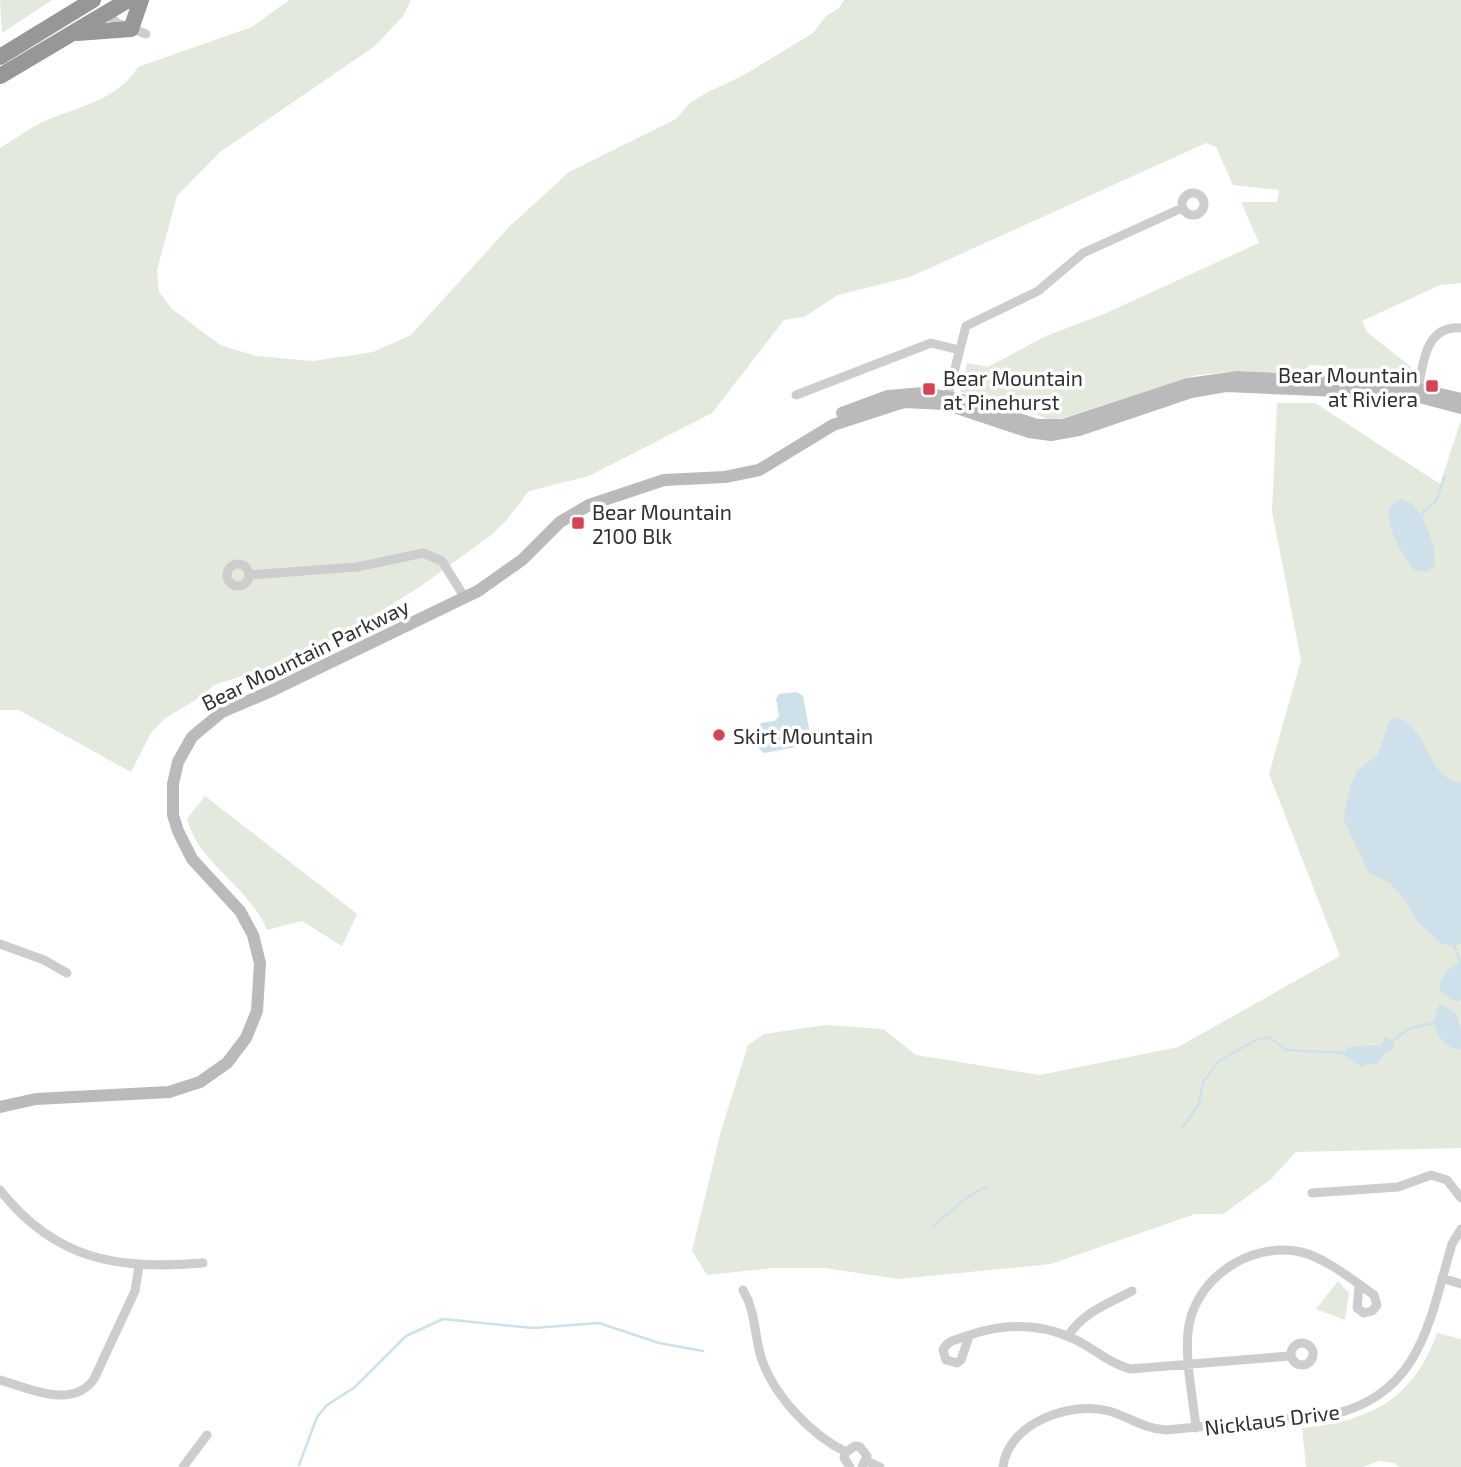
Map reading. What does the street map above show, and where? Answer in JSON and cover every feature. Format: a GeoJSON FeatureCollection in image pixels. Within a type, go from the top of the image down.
{"type":"FeatureCollection","features":[{"type":"Feature","properties":{"kind":"highway"},"geometry":{"type":"LineString","coordinates":[[61,20],[73,0]]}},
{"type":"Feature","properties":{"kind":"highway"},"geometry":{"type":"LineString","coordinates":[[0,57],[61,20],[103,3],[128,0]]}},
{"type":"Feature","properties":{"kind":"highway"},"geometry":{"type":"LineString","coordinates":[[63,37],[90,31],[138,32],[141,0]]}},
{"type":"Feature","properties":{"kind":"highway"},"geometry":{"type":"LineString","coordinates":[[0,76],[63,37],[103,3]]}},
{"type":"Feature","properties":{"kind":"street"},"geometry":{"type":"LineString","coordinates":[[103,3],[117,23],[138,32]]}},
{"type":"Feature","properties":{"kind":"street"},"geometry":{"type":"LineString","coordinates":[[946,400],[963,331],[971,323],[1038,291],[1083,253],[1182,208]]}},
{"type":"Feature","properties":{"kind":"street"},"geometry":{"type":"LineString","coordinates":[[1418,392],[1427,345],[1447,329],[1461,328]]}},
{"type":"Feature","properties":{"kind":"street"},"geometry":{"type":"LineString","coordinates":[[796,395],[930,343],[959,349]]}},
{"type":"Feature","properties":{"kind":"street","name":"Bear Mountain Parkway"},"geometry":{"type":"LineString","coordinates":[[1,1107],[36,1099],[169,1092],[200,1082],[227,1063],[246,1038],[257,1011],[260,963],[253,935],[240,911],[192,859],[178,831],[173,815],[173,784],[184,751],[202,727],[222,712],[270,692],[465,598],[507,572],[560,522],[589,505],[663,480],[745,473],[808,431],[861,405],[901,393],[946,400],[1050,426],[1076,422],[1188,384],[1215,379],[1279,378],[1461,398]]}},
{"type":"Feature","properties":{"kind":"street","name":"Bear Mountain Parkway"},"geometry":{"type":"LineString","coordinates":[[1418,392],[1461,408]]}},
{"type":"Feature","properties":{"kind":"street"},"geometry":{"type":"LineString","coordinates":[[249,575],[367,565],[422,552],[442,561],[465,598]]}},
{"type":"Feature","properties":{"kind":"street"},"geometry":{"type":"LineString","coordinates":[[0,944],[44,960],[66,973]]}},
{"type":"Feature","properties":{"kind":"street"},"geometry":{"type":"LineString","coordinates":[[1312,1193],[1398,1186],[1431,1175],[1447,1180],[1461,1198]]}},
{"type":"Feature","properties":{"kind":"street"},"geometry":{"type":"LineString","coordinates":[[0,1190],[25,1217],[56,1240],[86,1254],[139,1266],[203,1263]]}},
{"type":"Feature","properties":{"kind":"street","name":"Nicklaus Drive"},"geometry":{"type":"LineString","coordinates":[[1003,1467],[1009,1448],[1026,1428],[1068,1412],[1107,1411],[1153,1429],[1196,1428],[1334,1413],[1357,1407],[1378,1395],[1405,1373],[1422,1345],[1452,1244],[1461,1229]]}},
{"type":"Feature","properties":{"kind":"street"},"geometry":{"type":"LineString","coordinates":[[1196,1428],[1188,1333],[1192,1311],[1199,1294],[1215,1276],[1237,1261],[1281,1250],[1301,1252],[1337,1269],[1359,1287]]}},
{"type":"Feature","properties":{"kind":"street"},"geometry":{"type":"LineString","coordinates":[[0,1380],[54,1395],[69,1395],[84,1390],[94,1379],[135,1291],[139,1266]]}},
{"type":"Feature","properties":{"kind":"street"},"geometry":{"type":"LineString","coordinates":[[1442,1278],[1461,1284]]}},
{"type":"Feature","properties":{"kind":"street"},"geometry":{"type":"LineString","coordinates":[[743,1290],[752,1310],[761,1357],[772,1380],[814,1430],[846,1452]]}},
{"type":"Feature","properties":{"kind":"street"},"geometry":{"type":"LineString","coordinates":[[1068,1336],[1076,1322],[1085,1315],[1132,1291]]}},
{"type":"Feature","properties":{"kind":"street"},"geometry":{"type":"LineString","coordinates":[[969,1336],[1010,1326],[1045,1329],[1068,1336],[1120,1366],[1141,1370],[1290,1356]]}},
{"type":"Feature","properties":{"kind":"street"},"geometry":{"type":"LineString","coordinates":[[183,1467],[207,1436]]}},
{"type":"Feature","properties":{"kind":"street"},"geometry":{"type":"LineString","coordinates":[[850,1467],[844,1458],[846,1452],[855,1446],[860,1447],[867,1456],[864,1464],[880,1467]]}},
{"type":"Feature","properties":{"kind":"shaded area"},"geometry":{"type":"Polygon","coordinates":[[[0,0],[52,0],[2,33],[0,0]]]}},
{"type":"Feature","properties":{"kind":"shaded area"},"geometry":{"type":"Polygon","coordinates":[[[289,0],[411,0],[403,16],[375,46],[220,152],[177,196],[157,270],[159,292],[172,309],[220,345],[256,356],[313,361],[373,352],[411,335],[510,226],[569,172],[676,119],[690,103],[742,76],[813,33],[826,16],[839,8],[844,0],[1461,0],[1461,283],[1440,285],[1362,321],[1367,332],[1411,367],[1410,379],[1334,375],[1326,366],[1310,365],[1300,373],[1241,371],[1197,375],[1063,418],[1049,420],[1025,409],[1017,413],[960,391],[967,363],[988,367],[1046,336],[1104,314],[1259,243],[1241,202],[1277,202],[1279,190],[1233,185],[1216,147],[1206,143],[910,277],[838,295],[804,317],[784,320],[712,413],[589,476],[529,491],[505,522],[490,536],[421,586],[344,634],[269,667],[214,685],[199,698],[164,719],[151,733],[131,772],[19,710],[0,710],[0,148],[37,125],[92,103],[118,89],[138,67],[252,27],[289,0]]]}},
{"type":"Feature","properties":{"kind":"shaded area"},"geometry":{"type":"Polygon","coordinates":[[[1277,403],[1315,403],[1440,484],[1461,420],[1461,1148],[1296,1152],[1270,1180],[1223,1214],[1195,1214],[1051,1264],[898,1279],[825,1268],[773,1268],[707,1275],[692,1251],[721,1131],[748,1045],[764,1034],[826,1025],[883,1029],[916,1055],[1040,1075],[1178,1047],[1340,956],[1269,774],[1301,660],[1272,511],[1277,403]]]}},
{"type":"Feature","properties":{"kind":"shaded area"},"geometry":{"type":"Polygon","coordinates":[[[205,796],[357,914],[342,946],[302,921],[267,930],[259,914],[193,835],[187,819],[205,796]]]}},
{"type":"Feature","properties":{"kind":"shaded area"},"geometry":{"type":"Polygon","coordinates":[[[1338,1281],[1349,1293],[1345,1320],[1316,1309],[1338,1281]]]}},
{"type":"Feature","properties":{"kind":"shaded area"},"geometry":{"type":"Polygon","coordinates":[[[1437,1333],[1461,1339],[1461,1467],[1399,1467],[1394,1463],[1379,1461],[1363,1467],[1306,1467],[1302,1428],[1348,1420],[1386,1403],[1402,1391],[1415,1375],[1437,1333]]]}},
{"type":"Feature","properties":{"kind":"water"},"geometry":{"type":"Polygon","coordinates":[[[1399,499],[1413,504],[1429,534],[1435,566],[1427,572],[1414,570],[1392,532],[1389,507],[1399,499]]]}},
{"type":"Feature","properties":{"kind":"water"},"geometry":{"type":"Polygon","coordinates":[[[797,692],[803,696],[811,739],[808,745],[764,753],[759,749],[756,731],[761,723],[775,721],[779,716],[776,699],[779,694],[797,692]]]}},
{"type":"Feature","properties":{"kind":"water"},"geometry":{"type":"Polygon","coordinates":[[[1397,717],[1418,734],[1441,773],[1461,783],[1461,943],[1454,946],[1441,943],[1418,922],[1405,900],[1390,883],[1369,873],[1343,819],[1351,783],[1358,770],[1378,754],[1390,719],[1397,717]]]}},
{"type":"Feature","properties":{"kind":"water"},"geometry":{"type":"Polygon","coordinates":[[[1461,962],[1461,999],[1456,1002],[1440,992],[1440,987],[1445,974],[1461,962]]]}},
{"type":"Feature","properties":{"kind":"water"},"geometry":{"type":"Polygon","coordinates":[[[1440,1004],[1456,1013],[1461,1031],[1461,1050],[1447,1044],[1437,1033],[1435,1018],[1440,1004]]]}},
{"type":"Feature","properties":{"kind":"water"},"geometry":{"type":"Polygon","coordinates":[[[1385,1036],[1395,1042],[1392,1051],[1387,1051],[1376,1065],[1371,1063],[1361,1067],[1344,1055],[1348,1047],[1381,1045],[1385,1036]]]}},
{"type":"Feature","properties":{"kind":"waterway"},"geometry":{"type":"LineString","coordinates":[[1421,515],[1436,501],[1445,476]]}},
{"type":"Feature","properties":{"kind":"waterway"},"geometry":{"type":"LineString","coordinates":[[1454,946],[1456,950]]}},
{"type":"Feature","properties":{"kind":"waterway"},"geometry":{"type":"LineString","coordinates":[[1457,953],[1460,962]]}},
{"type":"Feature","properties":{"kind":"waterway"},"geometry":{"type":"LineString","coordinates":[[1393,1041],[1410,1028],[1434,1023]]}},
{"type":"Feature","properties":{"kind":"waterway"},"geometry":{"type":"LineString","coordinates":[[1182,1128],[1199,1104],[1203,1082],[1219,1061],[1256,1040],[1269,1037],[1286,1050],[1346,1053]]}},
{"type":"Feature","properties":{"kind":"waterway"},"geometry":{"type":"LineString","coordinates":[[933,1227],[965,1199],[986,1187]]}},
{"type":"Feature","properties":{"kind":"waterway"},"geometry":{"type":"LineString","coordinates":[[299,1465],[317,1417],[327,1405],[355,1387],[406,1336],[443,1319],[533,1328],[599,1323],[659,1343],[703,1351]]}},
{"type":"Feature","properties":{"kind":"place","name":"Bear Mountain at Riviera"},"geometry":{"type":"Point","coordinates":[1432,386]}},
{"type":"Feature","properties":{"kind":"place","name":"Bear Mountain at Pinehurst"},"geometry":{"type":"Point","coordinates":[929,389]}},
{"type":"Feature","properties":{"kind":"place","name":"Bear Mountain 2100 Blk"},"geometry":{"type":"Point","coordinates":[578,523]}},
{"type":"Feature","properties":{"kind":"place","name":"Skirt Mountain"},"geometry":{"type":"Point","coordinates":[719,735]}}]}
